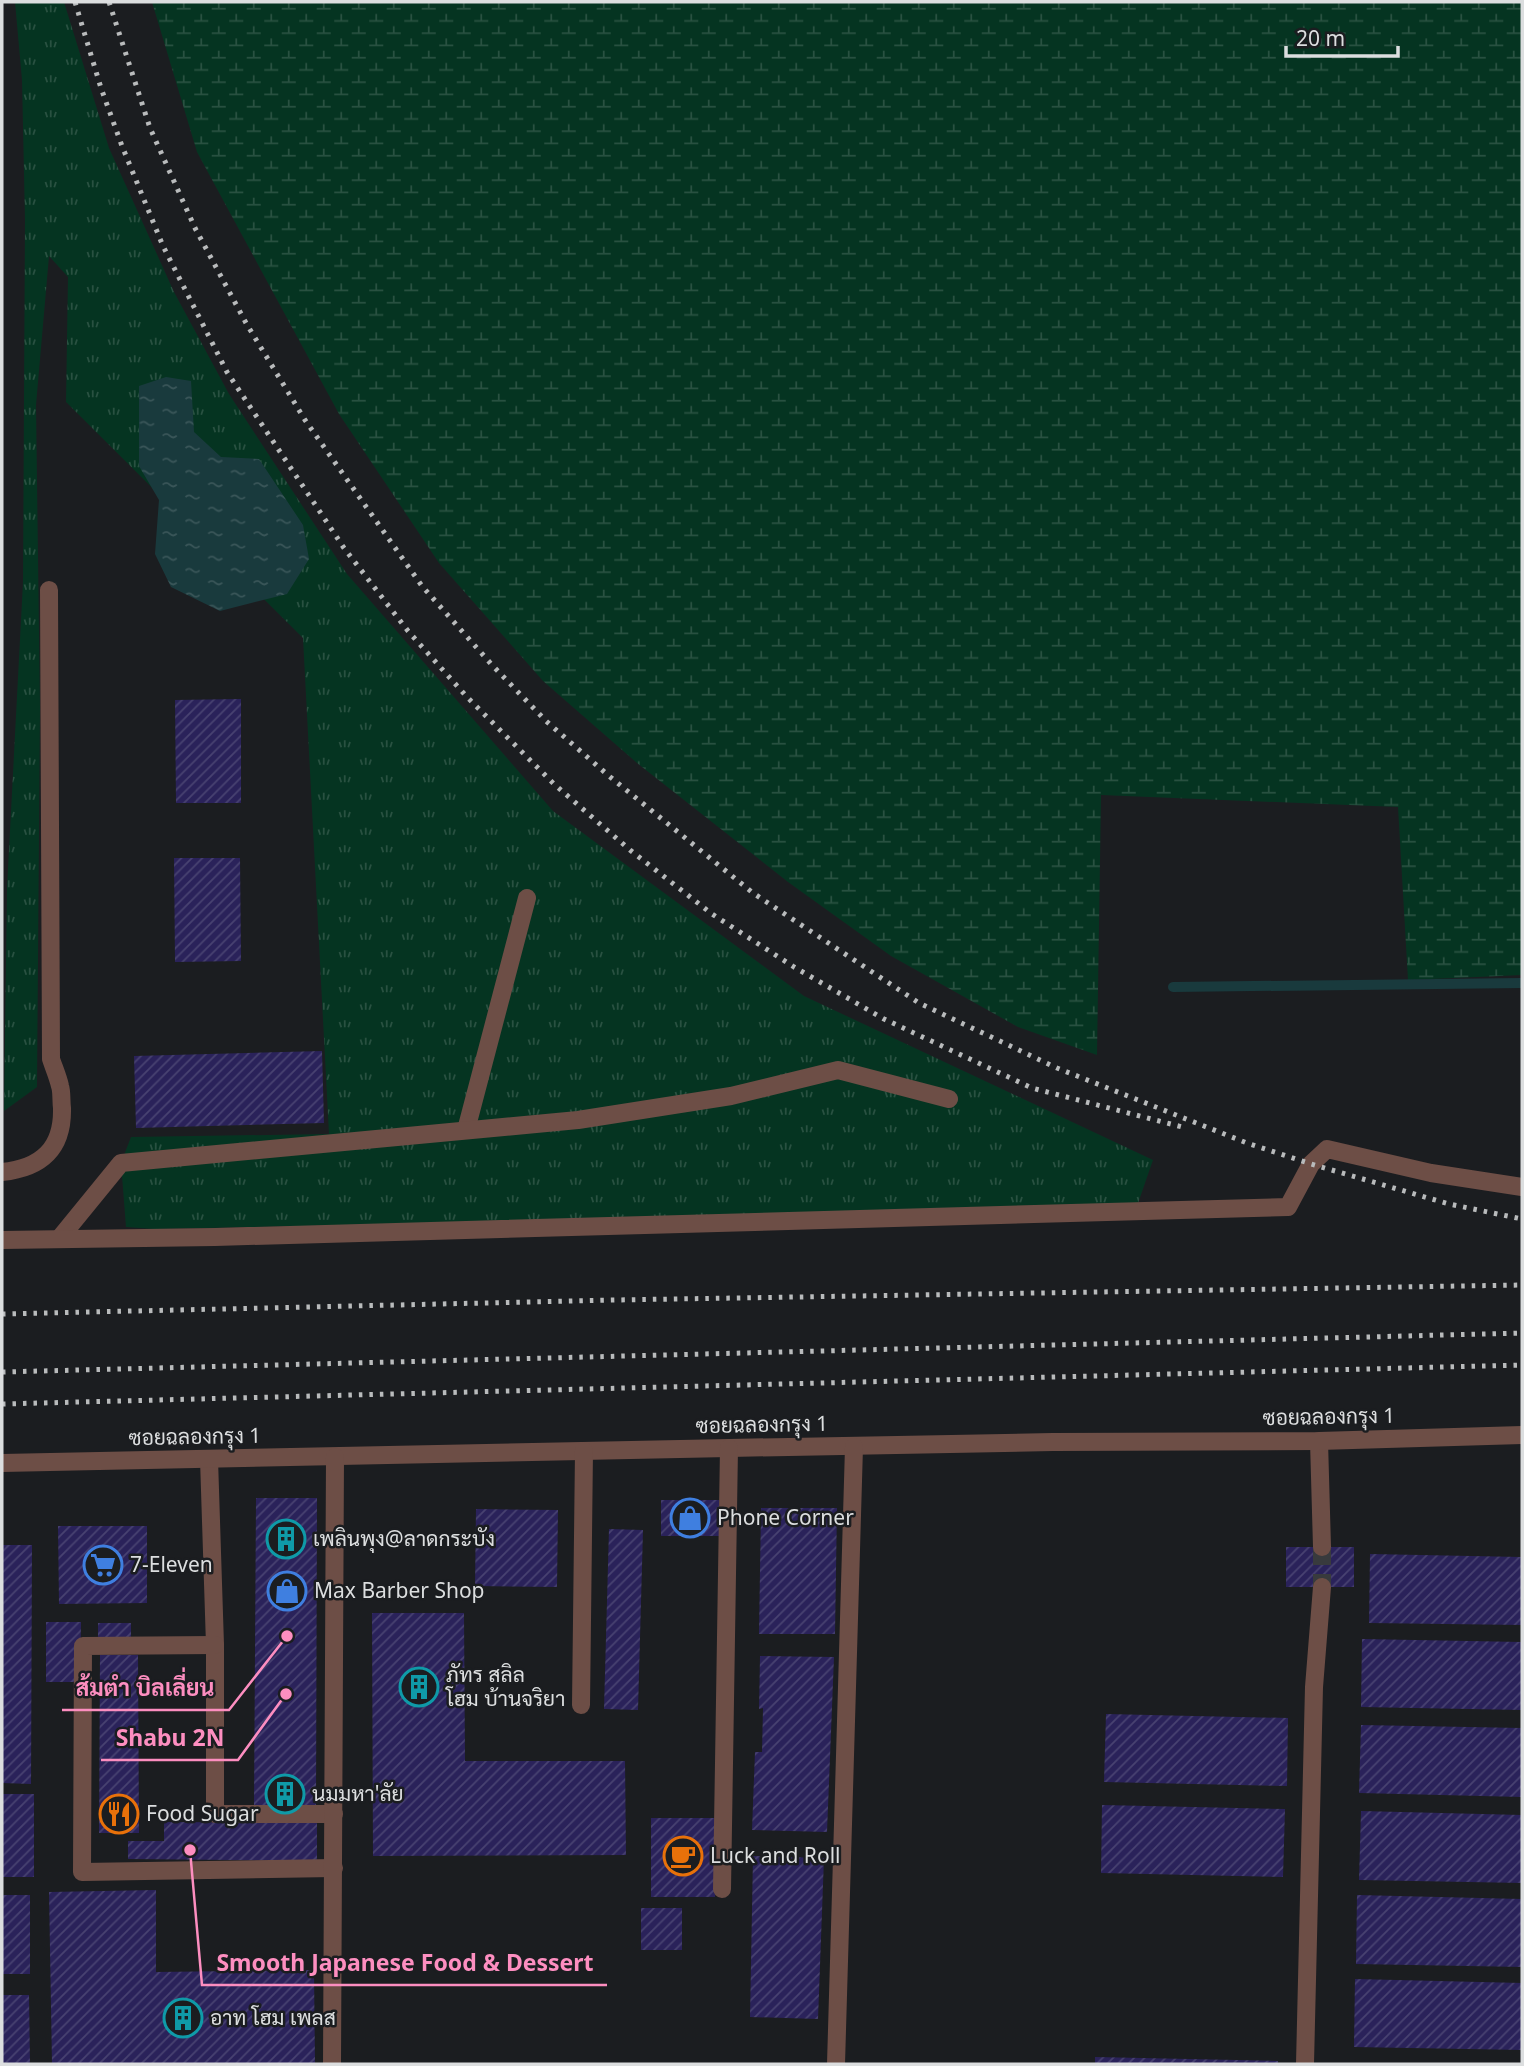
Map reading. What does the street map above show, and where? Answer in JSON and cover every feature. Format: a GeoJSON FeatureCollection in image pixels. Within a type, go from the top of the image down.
{"type":"FeatureCollection","features":[{"type":"Feature","properties":{"kind":"street"},"geometry":{"type":"LineString","coordinates":[[2,1171],[15,1170],[40,1161],[58,1140],[62,1124],[61,1087],[51,1059],[50,590]]}},
{"type":"Feature","properties":{"kind":"street"},"geometry":{"type":"LineString","coordinates":[[466,1130],[527,898]]}},
{"type":"Feature","properties":{"kind":"street"},"geometry":{"type":"LineString","coordinates":[[59,1240],[121,1163],[578,1120],[718,1098],[838,1070],[949,1099]]}},
{"type":"Feature","properties":{"kind":"street"},"geometry":{"type":"LineString","coordinates":[[2,1240],[215,1237],[1288,1207],[1311,1164],[1327,1149],[1431,1174],[1522,1187]]}},
{"type":"Feature","properties":{"kind":"street","name":"ซอยฉลองกรุง 1"},"geometry":{"type":"LineString","coordinates":[[2,1463],[729,1448],[1319,1441],[1522,1435]]}},
{"type":"Feature","properties":{"kind":"street"},"geometry":{"type":"LineString","coordinates":[[1319,1441],[1322,1547]]}},
{"type":"Feature","properties":{"kind":"street"},"geometry":{"type":"LineString","coordinates":[[836,2064],[854,1447]]}},
{"type":"Feature","properties":{"kind":"street"},"geometry":{"type":"LineString","coordinates":[[722,1889],[729,1448]]}},
{"type":"Feature","properties":{"kind":"street"},"geometry":{"type":"LineString","coordinates":[[581,1705],[584,1451]]}},
{"type":"Feature","properties":{"kind":"street"},"geometry":{"type":"LineString","coordinates":[[332,2064],[335,1457]]}},
{"type":"Feature","properties":{"kind":"street"},"geometry":{"type":"LineString","coordinates":[[209,1459],[215,1645],[215,1814],[334,1814]]}},
{"type":"Feature","properties":{"kind":"street"},"geometry":{"type":"LineString","coordinates":[[1305,2064],[1314,1687],[1322,1587]]}},
{"type":"Feature","properties":{"kind":"street"},"geometry":{"type":"LineString","coordinates":[[215,1645],[83,1646],[82,1872],[334,1868]]}},
{"type":"Feature","properties":{"kind":"green space"},"geometry":{"type":"Polygon","coordinates":[[[15,2],[64,2],[109,148],[174,292],[229,394],[347,574],[553,811],[804,996],[1153,1160],[1136,1209],[154,1229],[126,1227],[121,1163],[131,1137],[329,1134],[303,638],[66,402],[68,277],[49,256],[36,405],[40,708],[37,1087],[4,1111],[7,888],[23,582],[25,220],[22,80],[15,2]]]}},
{"type":"Feature","properties":{"kind":"green space"},"geometry":{"type":"Polygon","coordinates":[[[152,2],[1522,2],[1522,975],[1408,980],[1398,807],[1101,795],[1097,1055],[1018,1027],[891,956],[788,882],[637,763],[543,681],[439,563],[339,414],[197,152],[152,2]]]}},
{"type":"Feature","properties":{"kind":"water"},"geometry":{"type":"Polygon","coordinates":[[[166,377],[191,381],[194,432],[221,457],[259,459],[303,525],[309,559],[287,594],[220,611],[171,587],[155,554],[159,500],[139,466],[139,386],[166,377]]]}},
{"type":"Feature","properties":{"kind":"building"},"geometry":{"type":"Polygon","coordinates":[[[241,699],[241,803],[176,803],[175,700],[241,699]]]}},
{"type":"Feature","properties":{"kind":"building"},"geometry":{"type":"Polygon","coordinates":[[[174,858],[240,858],[241,961],[175,962],[174,858]]]}},
{"type":"Feature","properties":{"kind":"building"},"geometry":{"type":"Polygon","coordinates":[[[322,1051],[324,1123],[136,1128],[134,1056],[322,1051]]]}},
{"type":"Feature","properties":{"kind":"building"},"geometry":{"type":"Polygon","coordinates":[[[256,1498],[317,1498],[316,1805],[254,1805],[256,1498]]]}},
{"type":"Feature","properties":{"kind":"building","name":"Phone Corner"},"geometry":{"type":"Polygon","coordinates":[[[661,1500],[719,1500],[719,1536],[661,1536],[661,1500]]]}},
{"type":"Feature","properties":{"kind":"building"},"geometry":{"type":"Polygon","coordinates":[[[761,1508],[837,1508],[835,1634],[759,1634],[761,1508]]]}},
{"type":"Feature","properties":{"kind":"building"},"geometry":{"type":"Polygon","coordinates":[[[476,1509],[558,1510],[557,1587],[475,1586],[476,1509]]]}},
{"type":"Feature","properties":{"kind":"building","name":"7-Eleven"},"geometry":{"type":"Polygon","coordinates":[[[58,1526],[147,1526],[147,1603],[59,1604],[58,1526]]]}},
{"type":"Feature","properties":{"kind":"building"},"geometry":{"type":"Polygon","coordinates":[[[609,1529],[643,1530],[638,1710],[604,1709],[609,1529]]]}},
{"type":"Feature","properties":{"kind":"building"},"geometry":{"type":"Polygon","coordinates":[[[2,1545],[32,1545],[31,1784],[2,1783],[2,1545]]]}},
{"type":"Feature","properties":{"kind":"building"},"geometry":{"type":"Polygon","coordinates":[[[1286,1547],[1354,1547],[1354,1587],[1286,1587],[1286,1547]]]}},
{"type":"Feature","properties":{"kind":"building"},"geometry":{"type":"Polygon","coordinates":[[[1370,1554],[1522,1557],[1522,1625],[1369,1623],[1370,1554]]]}},
{"type":"Feature","properties":{"kind":"building","name":"ภัทร สลิล โฮม บ้านจริยา"},"geometry":{"type":"Polygon","coordinates":[[[372,1613],[464,1613],[465,1761],[625,1761],[626,1855],[373,1856],[372,1613]]]}},
{"type":"Feature","properties":{"kind":"building"},"geometry":{"type":"Polygon","coordinates":[[[46,1622],[81,1622],[80,1682],[46,1682],[46,1622]]]}},
{"type":"Feature","properties":{"kind":"building"},"geometry":{"type":"Polygon","coordinates":[[[98,1623],[131,1623],[131,1644],[98,1644],[98,1623]]]}},
{"type":"Feature","properties":{"kind":"building"},"geometry":{"type":"Polygon","coordinates":[[[1362,1639],[1522,1642],[1522,1710],[1361,1707],[1362,1639]]]}},
{"type":"Feature","properties":{"kind":"building"},"geometry":{"type":"Polygon","coordinates":[[[100,1655],[138,1655],[139,1833],[99,1833],[100,1655]]]}},
{"type":"Feature","properties":{"kind":"building"},"geometry":{"type":"Polygon","coordinates":[[[760,1656],[834,1657],[827,1832],[752,1830],[755,1752],[762,1752],[763,1708],[759,1709],[760,1656]]]}},
{"type":"Feature","properties":{"kind":"building"},"geometry":{"type":"Polygon","coordinates":[[[1106,1714],[1288,1718],[1287,1786],[1104,1782],[1106,1714]]]}},
{"type":"Feature","properties":{"kind":"building"},"geometry":{"type":"Polygon","coordinates":[[[1361,1725],[1522,1728],[1522,1797],[1359,1793],[1361,1725]]]}},
{"type":"Feature","properties":{"kind":"building"},"geometry":{"type":"Polygon","coordinates":[[[2,1794],[34,1794],[34,1877],[2,1877],[2,1794]]]}},
{"type":"Feature","properties":{"kind":"building"},"geometry":{"type":"Polygon","coordinates":[[[1102,1805],[1285,1809],[1283,1877],[1101,1873],[1102,1805]]]}},
{"type":"Feature","properties":{"kind":"building"},"geometry":{"type":"Polygon","coordinates":[[[1361,1811],[1522,1815],[1522,1883],[1359,1880],[1361,1811]]]}},
{"type":"Feature","properties":{"kind":"building"},"geometry":{"type":"Polygon","coordinates":[[[651,1818],[715,1818],[715,1897],[651,1897],[651,1818]]]}},
{"type":"Feature","properties":{"kind":"building"},"geometry":{"type":"Polygon","coordinates":[[[164,1822],[317,1823],[317,1861],[128,1859],[128,1841],[164,1841],[164,1822]]]}},
{"type":"Feature","properties":{"kind":"building"},"geometry":{"type":"Polygon","coordinates":[[[753,1856],[824,1858],[818,2019],[750,2017],[753,1856]]]}},
{"type":"Feature","properties":{"kind":"building","name":"อาท โฮม เพลส"},"geometry":{"type":"Polygon","coordinates":[[[156,1890],[156,1972],[314,1970],[315,2064],[52,2064],[49,1892],[156,1890]]]}},
{"type":"Feature","properties":{"kind":"building"},"geometry":{"type":"Polygon","coordinates":[[[2,1895],[30,1895],[30,1974],[2,1974],[2,1895]]]}},
{"type":"Feature","properties":{"kind":"building"},"geometry":{"type":"Polygon","coordinates":[[[1357,1895],[1522,1899],[1522,1967],[1356,1964],[1357,1895]]]}},
{"type":"Feature","properties":{"kind":"building"},"geometry":{"type":"Polygon","coordinates":[[[641,1908],[682,1908],[682,1950],[641,1950],[641,1908]]]}},
{"type":"Feature","properties":{"kind":"building"},"geometry":{"type":"Polygon","coordinates":[[[1355,1979],[1522,1983],[1522,2050],[1354,2047],[1355,1979]]]}},
{"type":"Feature","properties":{"kind":"building"},"geometry":{"type":"Polygon","coordinates":[[[2,1995],[29,1995],[30,2064],[2,2064],[2,1995]]]}},
{"type":"Feature","properties":{"kind":"building"},"geometry":{"type":"Polygon","coordinates":[[[1095,2057],[1278,2061],[1278,2064],[1095,2064],[1095,2057]]]}},
{"type":"Feature","properties":{"kind":"waterway"},"geometry":{"type":"LineString","coordinates":[[1173,987],[1522,983]]}},
{"type":"Feature","properties":{"kind":"tunnel"},"geometry":{"type":"LineString","coordinates":[[1322,1547],[1322,1587]]}},
{"type":"Feature","properties":{"kind":"railway"},"geometry":{"type":"LineString","coordinates":[[75,2],[101,88],[163,246],[227,372],[344,548],[408,631],[467,697],[554,784],[630,850],[712,914],[794,967],[884,1019],[1032,1088],[1186,1128]]}},
{"type":"Feature","properties":{"kind":"railway"},"geometry":{"type":"LineString","coordinates":[[109,2],[150,128],[195,228],[246,323],[305,420],[422,586],[546,721],[609,776],[753,893],[919,1003],[1057,1068],[1247,1143],[1449,1204],[1522,1219]]}},
{"type":"Feature","properties":{"kind":"railway"},"geometry":{"type":"LineString","coordinates":[[2,1314],[615,1300],[1522,1285]]}},
{"type":"Feature","properties":{"kind":"railway"},"geometry":{"type":"LineString","coordinates":[[2,1372],[1522,1333]]}},
{"type":"Feature","properties":{"kind":"railway"},"geometry":{"type":"LineString","coordinates":[[2,1404],[1522,1365]]}},
{"type":"Feature","properties":{"kind":"place","name":"Phone Corner"},"geometry":{"type":"Point","coordinates":[690,1518]}},
{"type":"Feature","properties":{"kind":"place","name":"เพลินพุง@ลาดกระบัง"},"geometry":{"type":"Point","coordinates":[286,1539]}},
{"type":"Feature","properties":{"kind":"place","name":"7-Eleven"},"geometry":{"type":"Point","coordinates":[103,1565]}},
{"type":"Feature","properties":{"kind":"place","name":"Max Barber Shop"},"geometry":{"type":"Point","coordinates":[287,1591]}},
{"type":"Feature","properties":{"kind":"place","name":"ส้มตำ บิลเลี่ยน"},"geometry":{"type":"Point","coordinates":[287,1636]}},
{"type":"Feature","properties":{"kind":"place","name":"ภัทร สลิล โฮม บ้านจริยา"},"geometry":{"type":"Point","coordinates":[419,1687]}},
{"type":"Feature","properties":{"kind":"place","name":"Shabu 2N"},"geometry":{"type":"Point","coordinates":[286,1694]}},
{"type":"Feature","properties":{"kind":"place","name":"นมมหา'ลัย"},"geometry":{"type":"Point","coordinates":[285,1794]}},
{"type":"Feature","properties":{"kind":"place","name":"Food Sugar"},"geometry":{"type":"Point","coordinates":[119,1814]}},
{"type":"Feature","properties":{"kind":"place","name":"Smooth Japanese Food & Dessert"},"geometry":{"type":"Point","coordinates":[190,1850]}},
{"type":"Feature","properties":{"kind":"place","name":"Luck and Roll"},"geometry":{"type":"Point","coordinates":[683,1856]}},
{"type":"Feature","properties":{"kind":"place","name":"อาท โฮม เพลส"},"geometry":{"type":"Point","coordinates":[183,2018]}}]}
